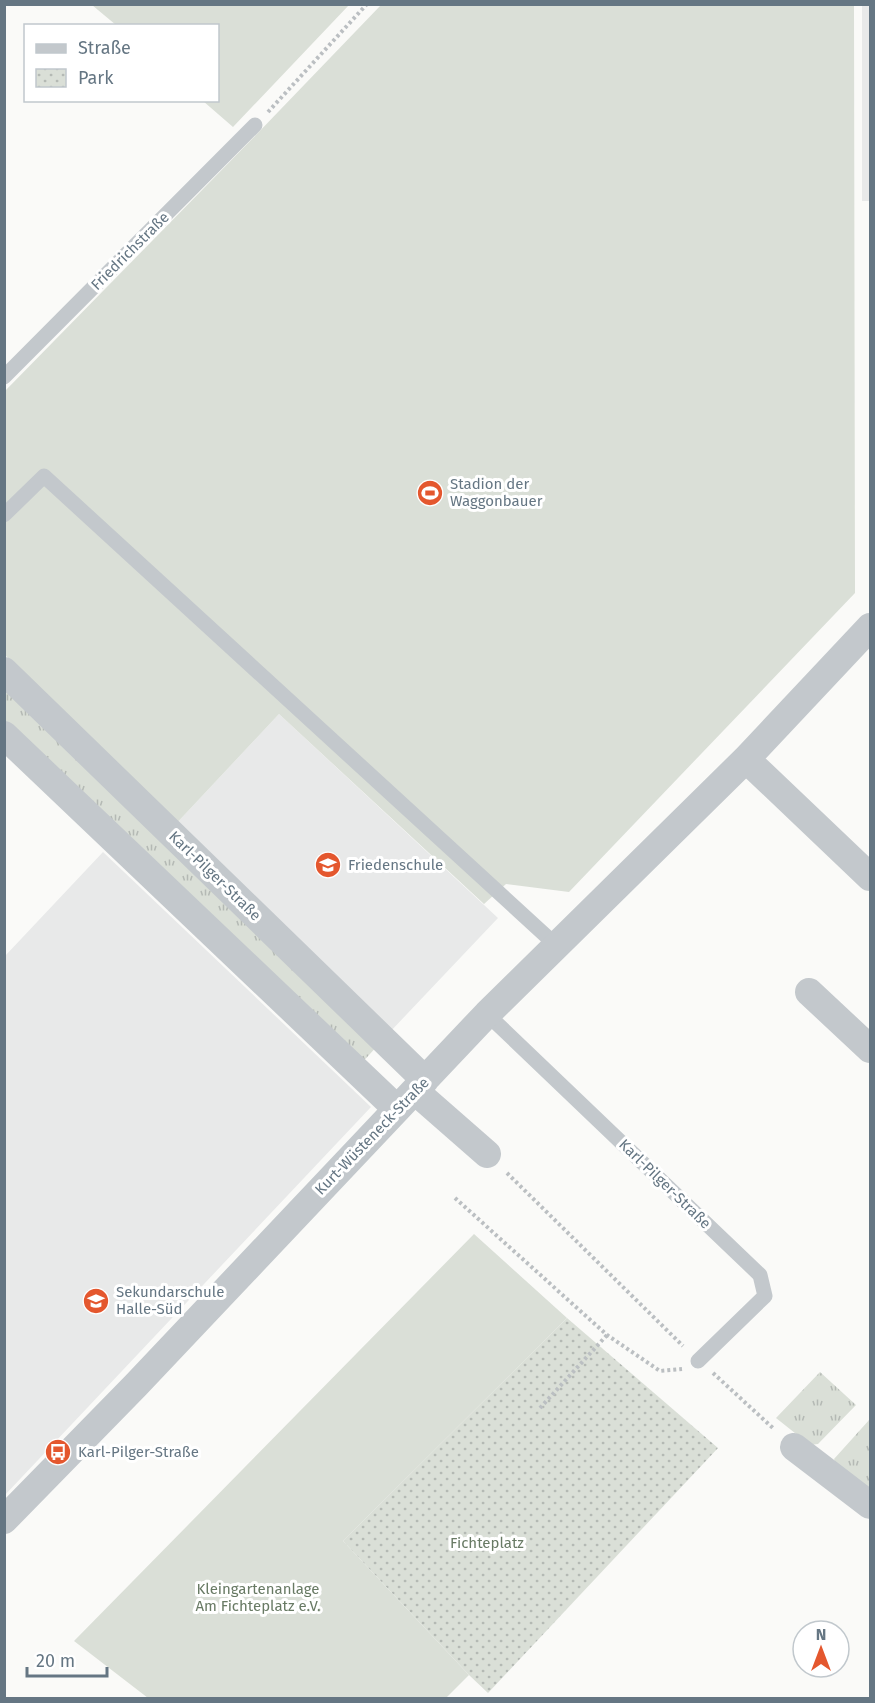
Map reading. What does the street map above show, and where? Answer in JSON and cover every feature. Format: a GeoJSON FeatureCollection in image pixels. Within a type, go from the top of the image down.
{"type":"FeatureCollection","features":[{"type":"Feature","properties":{"kind":"street","name":"Kurt-Wüsteneck-Straße"},"geometry":{"type":"LineString","coordinates":[[4,1520],[153,1368],[487,1014],[746,759],[870,627]]}},
{"type":"Feature","properties":{"kind":"street","name":"Karl-Pilger-Straße"},"geometry":{"type":"LineString","coordinates":[[4,671],[412,1093]]}},
{"type":"Feature","properties":{"kind":"street","name":"Karl-Pilger-Straße"},"geometry":{"type":"LineString","coordinates":[[4,735],[412,1093],[487,1154]]}},
{"type":"Feature","properties":{"kind":"street"},"geometry":{"type":"LineString","coordinates":[[746,759],[870,877]]}},
{"type":"Feature","properties":{"kind":"street"},"geometry":{"type":"LineString","coordinates":[[809,992],[870,1049]]}},
{"type":"Feature","properties":{"kind":"street"},"geometry":{"type":"LineString","coordinates":[[794,1447],[870,1505]]}},
{"type":"Feature","properties":{"kind":"lane","name":"Friedrichstraße"},"geometry":{"type":"LineString","coordinates":[[4,377],[255,125]]}},
{"type":"Feature","properties":{"kind":"lane"},"geometry":{"type":"LineString","coordinates":[[4,515],[44,476],[556,946]]}},
{"type":"Feature","properties":{"kind":"lane","name":"Karl-Pilger-Straße"},"geometry":{"type":"LineString","coordinates":[[487,1014],[760,1275],[765,1296],[703,1364]]}},
{"type":"Feature","properties":{"kind":"path"},"geometry":{"type":"LineString","coordinates":[[255,125],[368,4]]}},
{"type":"Feature","properties":{"kind":"path"},"geometry":{"type":"LineString","coordinates":[[487,1154],[703,1364],[794,1447]]}},
{"type":"Feature","properties":{"kind":"path"},"geometry":{"type":"LineString","coordinates":[[455,1198],[607,1335],[660,1371],[703,1364]]}},
{"type":"Feature","properties":{"kind":"path"},"geometry":{"type":"LineString","coordinates":[[540,1408],[607,1335]]}},
{"type":"Feature","properties":{"kind":"shaded area"},"geometry":{"type":"Polygon","coordinates":[[[870,4],[870,201],[862,201],[862,5],[870,4]]]}},
{"type":"Feature","properties":{"kind":"shaded area","name":"Friedenschule"},"geometry":{"type":"Polygon","coordinates":[[[279,714],[498,918],[389,1033],[174,826],[279,714]]]}},
{"type":"Feature","properties":{"kind":"shaded area","name":"Sekundarschule Halle-Süd"},"geometry":{"type":"Polygon","coordinates":[[[103,852],[371,1107],[5,1495],[5,956],[103,852]]]}},
{"type":"Feature","properties":{"kind":"green space"},"geometry":{"type":"Polygon","coordinates":[[[92,5],[349,5],[233,127],[204,102],[219,102],[219,24],[115,24],[92,5]]]}},
{"type":"Feature","properties":{"kind":"green space","name":"Stadion der Waggonbauer"},"geometry":{"type":"Polygon","coordinates":[[[381,5],[854,5],[855,593],[569,892],[506,884],[484,904],[279,714],[174,826],[5,655],[4,392],[381,5]]]}},
{"type":"Feature","properties":{"kind":"green space"},"geometry":{"type":"Polygon","coordinates":[[[5,675],[379,1044],[359,1066],[5,731],[5,675]]]}},
{"type":"Feature","properties":{"kind":"green space","name":"Kleingartenanlage Am Fichteplatz e.V."},"geometry":{"type":"Polygon","coordinates":[[[474,1234],[567,1318],[343,1541],[469,1675],[446,1698],[148,1698],[74,1641],[474,1234]]]}},
{"type":"Feature","properties":{"kind":"green space","name":"Fichteplatz"},"geometry":{"type":"Polygon","coordinates":[[[567,1318],[718,1448],[488,1693],[343,1541],[567,1318]]]}},
{"type":"Feature","properties":{"kind":"green space"},"geometry":{"type":"Polygon","coordinates":[[[820,1372],[856,1405],[818,1444],[810,1445],[776,1418],[820,1372]]]}},
{"type":"Feature","properties":{"kind":"green space"},"geometry":{"type":"Polygon","coordinates":[[[870,1419],[870,1492],[837,1466],[834,1459],[870,1419]]]}},
{"type":"Feature","properties":{"kind":"place","name":"Stadion der Waggonbauer"},"geometry":{"type":"Point","coordinates":[430,493]}},
{"type":"Feature","properties":{"kind":"place","name":"Friedenschule"},"geometry":{"type":"Point","coordinates":[328,865]}},
{"type":"Feature","properties":{"kind":"place","name":"Sekundarschule Halle-Süd"},"geometry":{"type":"Point","coordinates":[96,1301]}},
{"type":"Feature","properties":{"kind":"place","name":"Karl-Pilger-Straße"},"geometry":{"type":"Point","coordinates":[58,1452]}}]}
